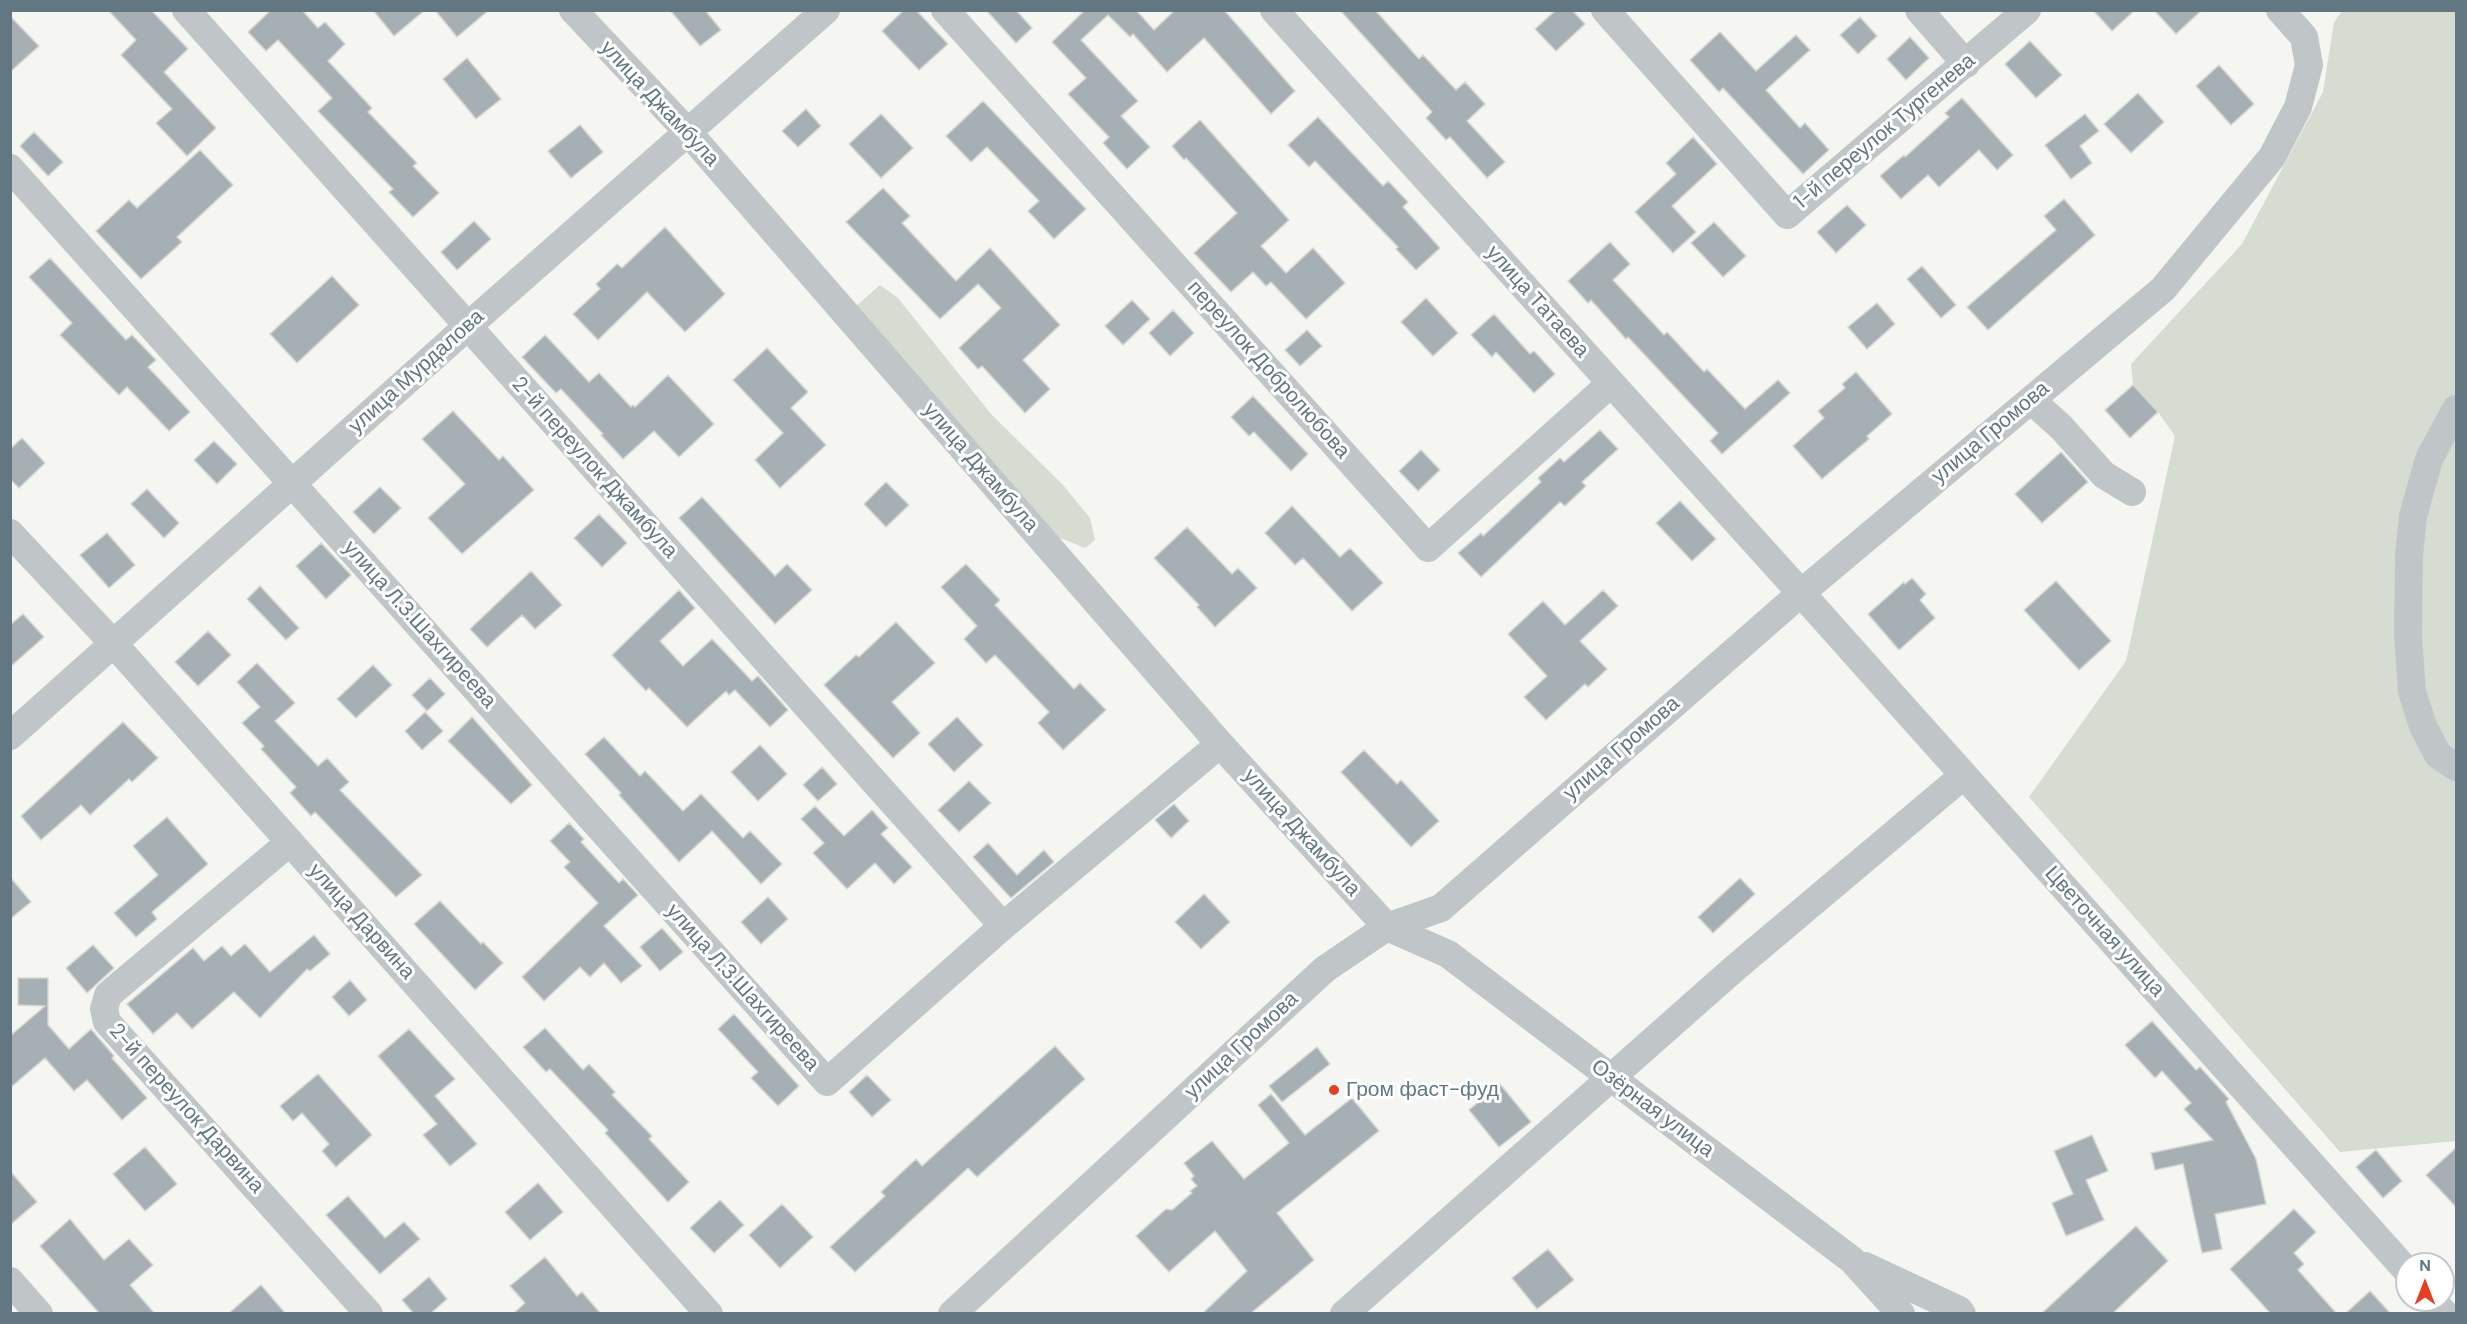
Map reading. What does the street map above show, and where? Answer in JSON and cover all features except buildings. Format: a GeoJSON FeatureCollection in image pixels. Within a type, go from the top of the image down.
{"type":"FeatureCollection","features":[{"type":"Feature","properties":{"kind":"street","name":"2-й переулок Джамбула"},"geometry":{"type":"LineString","coordinates":[[186,10],[1003,926]]}},
{"type":"Feature","properties":{"kind":"street","name":"улица Джамбула"},"geometry":{"type":"LineString","coordinates":[[573,10],[687,131],[1220,744],[1387,927]]}},
{"type":"Feature","properties":{"kind":"street","name":"улица Мурдалова"},"geometry":{"type":"LineString","coordinates":[[10,736],[687,131],[826,10]]}},
{"type":"Feature","properties":{"kind":"street","name":"переулок Добролюбова"},"geometry":{"type":"LineString","coordinates":[[945,10],[1428,548],[1610,384]]}},
{"type":"Feature","properties":{"kind":"street","name":"улица Татаева"},"geometry":{"type":"LineString","coordinates":[[1274,10],[1801,593]]}},
{"type":"Feature","properties":{"kind":"street","name":"1-й переулок Тургенева"},"geometry":{"type":"LineString","coordinates":[[1605,10],[1787,215],[2027,10]]}},
{"type":"Feature","properties":{"kind":"street"},"geometry":{"type":"LineString","coordinates":[[1919,10],[1966,64]]}},
{"type":"Feature","properties":{"kind":"street","name":"улица Громова"},"geometry":{"type":"LineString","coordinates":[[952,1314],[1325,969],[1387,927],[1441,908],[1801,593],[2163,289],[2272,157],[2298,107],[2309,65],[2304,37],[2280,10]]}},
{"type":"Feature","properties":{"kind":"street","name":"улица Л.З.Шахгиреева"},"geometry":{"type":"LineString","coordinates":[[10,168],[827,1082],[1003,926]]}},
{"type":"Feature","properties":{"kind":"street"},"geometry":{"type":"LineString","coordinates":[[2031,400],[2061,427],[2104,475],[2132,492]]}},
{"type":"Feature","properties":{"kind":"street"},"geometry":{"type":"LineString","coordinates":[[2457,409],[2429,459],[2413,516],[2409,556],[2408,636],[2412,692],[2423,726],[2438,755],[2457,767]]}},
{"type":"Feature","properties":{"kind":"street","name":"улица Дарвина"},"geometry":{"type":"LineString","coordinates":[[10,532],[290,842],[709,1314]]}},
{"type":"Feature","properties":{"kind":"street","name":"Цветочная улица"},"geometry":{"type":"LineString","coordinates":[[1801,593],[2395,1258]]}},
{"type":"Feature","properties":{"kind":"street"},"geometry":{"type":"LineString","coordinates":[[1003,926],[1220,744]]}},
{"type":"Feature","properties":{"kind":"street"},"geometry":{"type":"LineString","coordinates":[[1344,1314],[1735,968],[1964,775]]}},
{"type":"Feature","properties":{"kind":"street","name":"2-й переулок Дарвина"},"geometry":{"type":"LineString","coordinates":[[290,842],[108,995],[104,1009],[107,1022],[369,1314]]}},
{"type":"Feature","properties":{"kind":"street","name":"Озёрная улица"},"geometry":{"type":"LineString","coordinates":[[1387,927],[1448,954],[1852,1260],[1901,1314]]}},
{"type":"Feature","properties":{"kind":"street"},"geometry":{"type":"LineString","coordinates":[[1852,1260],[1959,1310],[1962,1314]]}},
{"type":"Feature","properties":{"kind":"street"},"geometry":{"type":"LineString","coordinates":[[10,1281],[39,1314]]}},
{"type":"Feature","properties":{"kind":"shaded area"},"geometry":{"type":"Polygon","coordinates":[[[2342,11],[2456,11],[2456,1141],[2340,1152],[2029,797],[2126,661],[2175,436],[2158,412],[2133,385],[2131,364],[2242,244],[2323,92],[2334,22],[2342,11]]]}},
{"type":"Feature","properties":{"kind":"shaded area"},"geometry":{"type":"Polygon","coordinates":[[[880,285],[898,298],[991,414],[1063,485],[1090,518],[1095,540],[1085,548],[1053,537],[854,308],[880,285]]]}},
{"type":"Feature","properties":{"kind":"place","name":"Гром фаст-фуд"},"geometry":{"type":"Point","coordinates":[1334,1090]}}]}
